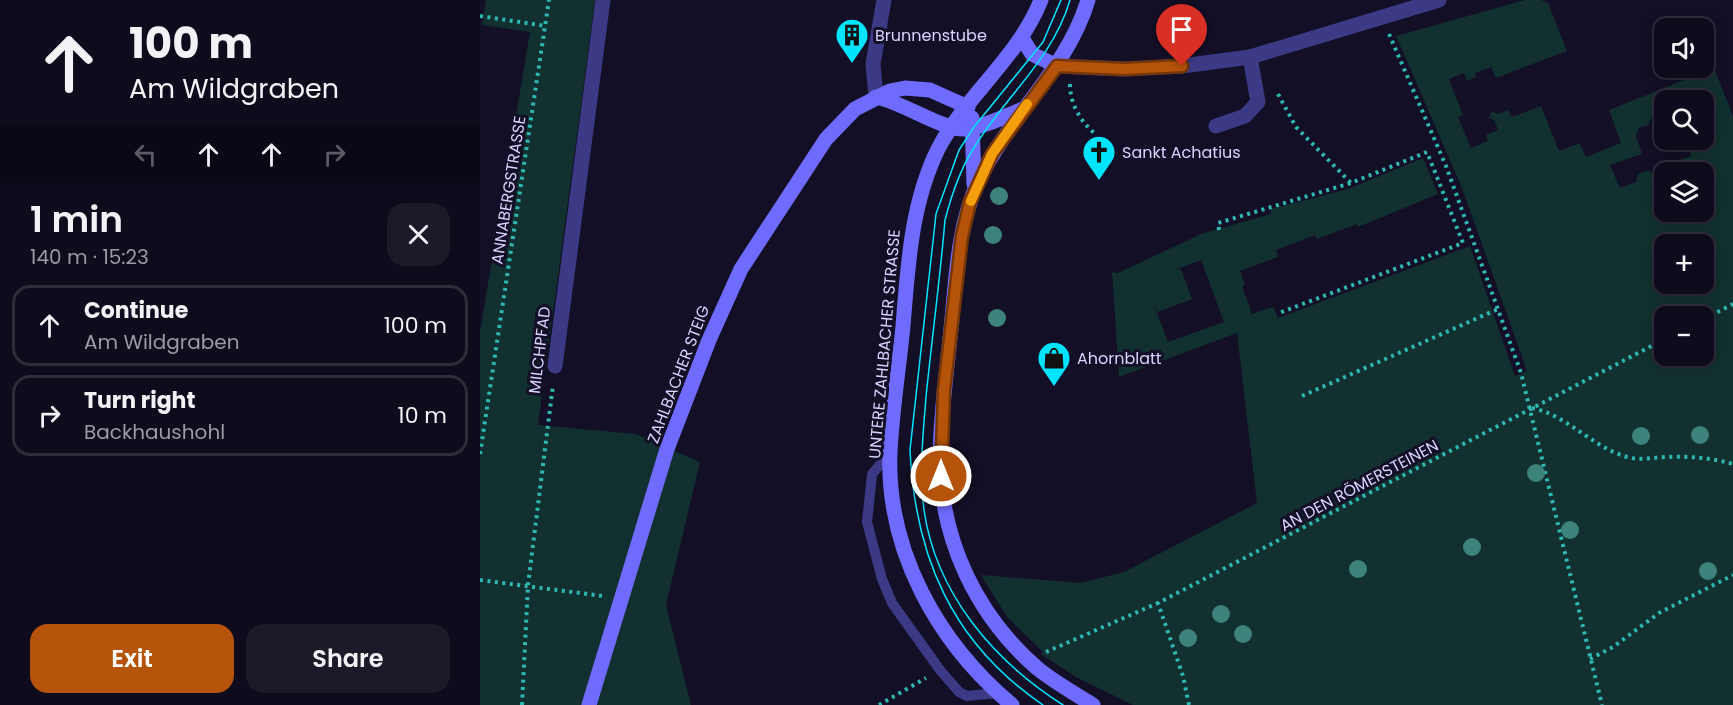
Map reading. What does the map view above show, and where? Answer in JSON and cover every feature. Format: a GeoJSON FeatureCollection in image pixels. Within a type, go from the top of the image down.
{"type":"FeatureCollection","features":[{"type":"Feature","properties":{"kind":"street","name":"MILCHPFAD"},"geometry":{"type":"LineString","coordinates":[[555,366],[603,0]]}},
{"type":"Feature","properties":{"kind":"street"},"geometry":{"type":"LineString","coordinates":[[884,0],[873,64],[876,97],[892,100],[951,127],[974,128],[1023,109]]}},
{"type":"Feature","properties":{"kind":"street","name":"UNTERE ZAHLBACHER STRASSE"},"geometry":{"type":"LineString","coordinates":[[1012,705],[982,678],[940,625],[920,591],[899,531],[892,493],[890,453],[910,242],[917,203],[938,150],[951,127],[1022,38],[1041,0]]}},
{"type":"Feature","properties":{"kind":"street"},"geometry":{"type":"LineString","coordinates":[[1088,0],[1080,22],[1057,66],[1023,109],[992,154],[974,193],[962,236],[944,390],[940,459],[942,493],[954,546],[972,589],[999,627],[1029,660],[1049,678],[1093,705]]}},
{"type":"Feature","properties":{"kind":"street"},"geometry":{"type":"LineString","coordinates":[[1022,38],[1032,54],[1057,66],[1125,69],[1182,66],[1250,57],[1439,0]]}},
{"type":"Feature","properties":{"kind":"street"},"geometry":{"type":"LineString","coordinates":[[1216,126],[1245,116],[1258,102],[1250,57]]}},
{"type":"Feature","properties":{"kind":"street","name":"ZAHLBACHER STEIG"},"geometry":{"type":"LineString","coordinates":[[589,705],[667,450],[709,340],[741,269],[826,139],[855,109],[876,97],[899,89],[917,88],[946,95],[968,107]]}},
{"type":"Feature","properties":{"kind":"street"},"geometry":{"type":"LineString","coordinates":[[968,107],[974,128],[974,193]]}},
{"type":"Feature","properties":{"kind":"lane"},"geometry":{"type":"LineString","coordinates":[[890,453],[872,474],[869,485],[867,522],[882,579],[892,603],[940,670],[959,692],[967,696],[998,693]]}},
{"type":"Feature","properties":{"kind":"path","name":"ANNABERGSTRASSE"},"geometry":{"type":"LineString","coordinates":[[480,454],[549,0]]}},
{"type":"Feature","properties":{"kind":"path"},"geometry":{"type":"LineString","coordinates":[[480,16],[546,26]]}},
{"type":"Feature","properties":{"kind":"path"},"geometry":{"type":"LineString","coordinates":[[1381,17],[1446,166],[1531,408],[1602,705]]}},
{"type":"Feature","properties":{"kind":"path"},"geometry":{"type":"LineString","coordinates":[[1070,80],[1075,108],[1082,123],[1094,133]]}},
{"type":"Feature","properties":{"kind":"path"},"geometry":{"type":"LineString","coordinates":[[1277,91],[1296,127],[1351,183]]}},
{"type":"Feature","properties":{"kind":"path"},"geometry":{"type":"LineString","coordinates":[[1219,230],[1218,223],[1351,183],[1427,152],[1463,243],[1279,313]]}},
{"type":"Feature","properties":{"kind":"path"},"geometry":{"type":"LineString","coordinates":[[1714,314],[1733,304]]}},
{"type":"Feature","properties":{"kind":"path"},"geometry":{"type":"LineString","coordinates":[[1302,396],[1498,309]]}},
{"type":"Feature","properties":{"kind":"path","name":"AN DEN RÖMERSTEINEN"},"geometry":{"type":"LineString","coordinates":[[1029,660],[1158,603],[1654,345]]}},
{"type":"Feature","properties":{"kind":"path","name":"MILCHPFAD"},"geometry":{"type":"LineString","coordinates":[[522,705],[528,585],[555,366]]}},
{"type":"Feature","properties":{"kind":"path"},"geometry":{"type":"LineString","coordinates":[[1531,408],[1551,414],[1589,439],[1627,457],[1645,460],[1696,457],[1733,464]]}},
{"type":"Feature","properties":{"kind":"path"},"geometry":{"type":"LineString","coordinates":[[1590,659],[1613,647],[1659,613],[1733,575]]}},
{"type":"Feature","properties":{"kind":"path"},"geometry":{"type":"LineString","coordinates":[[480,580],[604,596]]}},
{"type":"Feature","properties":{"kind":"path"},"geometry":{"type":"LineString","coordinates":[[1158,603],[1183,676],[1189,705]]}},
{"type":"Feature","properties":{"kind":"path"},"geometry":{"type":"LineString","coordinates":[[879,705],[940,670]]}},
{"type":"Feature","properties":{"kind":"green space"},"geometry":{"type":"Polygon","coordinates":[[[486,0],[595,0],[538,425],[636,434],[700,462],[666,605],[691,705],[480,705],[480,332],[530,32],[482,25],[486,0]]]}},
{"type":"Feature","properties":{"kind":"green space"},"geometry":{"type":"Polygon","coordinates":[[[1525,0],[1541,0],[1548,3],[1567,51],[1496,78],[1491,67],[1475,73],[1476,77],[1467,81],[1464,73],[1449,79],[1463,115],[1458,117],[1471,148],[1488,141],[1486,135],[1498,130],[1494,120],[1489,118],[1492,111],[1498,114],[1508,110],[1512,117],[1541,106],[1559,151],[1580,143],[1586,157],[1621,143],[1609,110],[1654,92],[1654,117],[1648,125],[1639,128],[1636,136],[1642,154],[1610,165],[1620,188],[1636,182],[1638,174],[1648,170],[1654,174],[1654,222],[1714,222],[1714,162],[1676,162],[1691,156],[1689,150],[1714,150],[1714,90],[1659,90],[1689,78],[1714,78],[1714,68],[1733,116],[1733,705],[1133,705],[1076,677],[1041,654],[1043,652],[1007,617],[981,575],[1080,583],[1124,572],[1257,503],[1237,333],[1119,377],[1112,272],[1118,273],[1201,234],[1271,214],[1271,209],[1348,189],[1423,158],[1438,194],[1358,227],[1357,224],[1317,239],[1315,235],[1276,250],[1278,257],[1240,271],[1245,285],[1242,286],[1252,314],[1273,307],[1278,318],[1470,246],[1515,376],[1527,371],[1462,188],[1396,36],[1525,0]],[[1201,260],[1175,270],[1181,269],[1192,299],[1158,312],[1155,307],[1168,342],[1224,322],[1201,260]]]}},
{"type":"Feature","properties":{"kind":"tram line"},"geometry":{"type":"LineString","coordinates":[[1043,705],[1011,681],[985,654],[962,625],[944,594],[930,561],[920,526],[913,489],[910,450],[936,214],[959,150],[974,127],[1043,42],[1061,0]]}},
{"type":"Feature","properties":{"kind":"tram line"},"geometry":{"type":"LineString","coordinates":[[1063,705],[1014,668],[972,622],[955,597],[941,570],[931,541],[924,510],[922,468],[926,397],[945,220],[951,200],[971,152],[1053,40],[1070,0]]}},
{"type":"Feature","properties":{"kind":"slow traffic"},"geometry":{"type":"LineString","coordinates":[[971,201],[992,154],[1027,104]]}},
{"type":"Feature","properties":{"kind":"place","name":"Brunnenstube"},"geometry":{"type":"Point","coordinates":[852,64]}},
{"type":"Feature","properties":{"kind":"place","name":"Sankt Achatius"},"geometry":{"type":"Point","coordinates":[1099,181]}},
{"type":"Feature","properties":{"kind":"place","name":"Ahornblatt"},"geometry":{"type":"Point","coordinates":[1054,387]}},
{"type":"Feature","properties":{"kind":"route"},"geometry":{"type":"LineString","coordinates":[[941,476],[944,390],[962,236],[970,202],[992,154],[1023,109],[1057,66],[1125,69],[1182,66]]}}]}
